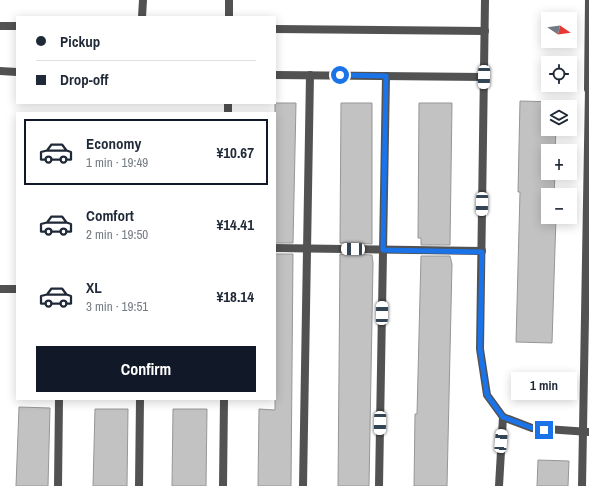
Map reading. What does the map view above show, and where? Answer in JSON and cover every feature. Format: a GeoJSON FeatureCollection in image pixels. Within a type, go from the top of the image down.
{"type":"FeatureCollection","features":[{"type":"Feature","properties":{"kind":"street"},"geometry":{"type":"LineString","coordinates":[[142,16],[143,0]]}},
{"type":"Feature","properties":{"kind":"street"},"geometry":{"type":"LineString","coordinates":[[229,0],[229,16]]}},
{"type":"Feature","properties":{"kind":"street"},"geometry":{"type":"LineString","coordinates":[[485,0],[480,349],[487,395],[503,417],[532,428],[586,432]]}},
{"type":"Feature","properties":{"kind":"street"},"geometry":{"type":"LineString","coordinates":[[582,486],[586,432],[589,0]]}},
{"type":"Feature","properties":{"kind":"street"},"geometry":{"type":"LineString","coordinates":[[0,26],[16,26]]}},
{"type":"Feature","properties":{"kind":"street"},"geometry":{"type":"LineString","coordinates":[[276,29],[485,31]]}},
{"type":"Feature","properties":{"kind":"street"},"geometry":{"type":"LineString","coordinates":[[0,71],[16,72]]}},
{"type":"Feature","properties":{"kind":"street"},"geometry":{"type":"LineString","coordinates":[[276,75],[484,77]]}},
{"type":"Feature","properties":{"kind":"street"},"geometry":{"type":"LineString","coordinates":[[303,486],[310,75]]}},
{"type":"Feature","properties":{"kind":"street"},"geometry":{"type":"LineString","coordinates":[[379,486],[386,76]]}},
{"type":"Feature","properties":{"kind":"street"},"geometry":{"type":"LineString","coordinates":[[276,248],[482,252]]}},
{"type":"Feature","properties":{"kind":"street"},"geometry":{"type":"LineString","coordinates":[[0,289],[16,289]]}},
{"type":"Feature","properties":{"kind":"street"},"geometry":{"type":"LineString","coordinates":[[58,486],[59,400]]}},
{"type":"Feature","properties":{"kind":"street"},"geometry":{"type":"LineString","coordinates":[[138,486],[140,400]]}},
{"type":"Feature","properties":{"kind":"street"},"geometry":{"type":"LineString","coordinates":[[223,486],[224,400]]}},
{"type":"Feature","properties":{"kind":"street"},"geometry":{"type":"LineString","coordinates":[[499,486],[503,417]]}},
{"type":"Feature","properties":{"kind":"building"},"geometry":{"type":"Polygon","coordinates":[[[520,101],[541,102],[541,136],[556,136],[555,144],[541,144],[541,180],[555,180],[554,188],[541,188],[541,224],[556,224],[552,343],[516,342],[520,192],[518,192],[520,101]]]}},
{"type":"Feature","properties":{"kind":"building"},"geometry":{"type":"Polygon","coordinates":[[[276,103],[296,103],[293,243],[276,243],[276,103]]]}},
{"type":"Feature","properties":{"kind":"building"},"geometry":{"type":"Polygon","coordinates":[[[341,103],[372,103],[372,244],[340,243],[341,103]]]}},
{"type":"Feature","properties":{"kind":"building"},"geometry":{"type":"Polygon","coordinates":[[[419,103],[452,103],[450,245],[421,245],[421,238],[418,238],[419,103]]]}},
{"type":"Feature","properties":{"kind":"building"},"geometry":{"type":"Polygon","coordinates":[[[276,254],[293,254],[291,486],[258,486],[259,409],[275,410],[276,254]]]}},
{"type":"Feature","properties":{"kind":"building"},"geometry":{"type":"Polygon","coordinates":[[[340,254],[372,255],[373,263],[369,486],[338,486],[340,254]]]}},
{"type":"Feature","properties":{"kind":"building"},"geometry":{"type":"Polygon","coordinates":[[[421,256],[450,256],[452,264],[447,486],[414,486],[421,256]]]}},
{"type":"Feature","properties":{"kind":"building"},"geometry":{"type":"Polygon","coordinates":[[[19,407],[50,408],[48,486],[16,486],[19,407]]]}},
{"type":"Feature","properties":{"kind":"building"},"geometry":{"type":"Polygon","coordinates":[[[95,409],[128,409],[127,486],[93,486],[95,409]]]}},
{"type":"Feature","properties":{"kind":"building"},"geometry":{"type":"Polygon","coordinates":[[[173,409],[207,409],[206,486],[172,486],[173,409]]]}},
{"type":"Feature","properties":{"kind":"building"},"geometry":{"type":"Polygon","coordinates":[[[538,460],[569,461],[568,486],[537,486],[538,460]]]}},
{"type":"Feature","properties":{"kind":"route"},"geometry":{"type":"LineString","coordinates":[[340,75],[386,76],[383,250],[482,252],[480,349],[487,395],[503,417],[532,428],[544,430]]}}]}
